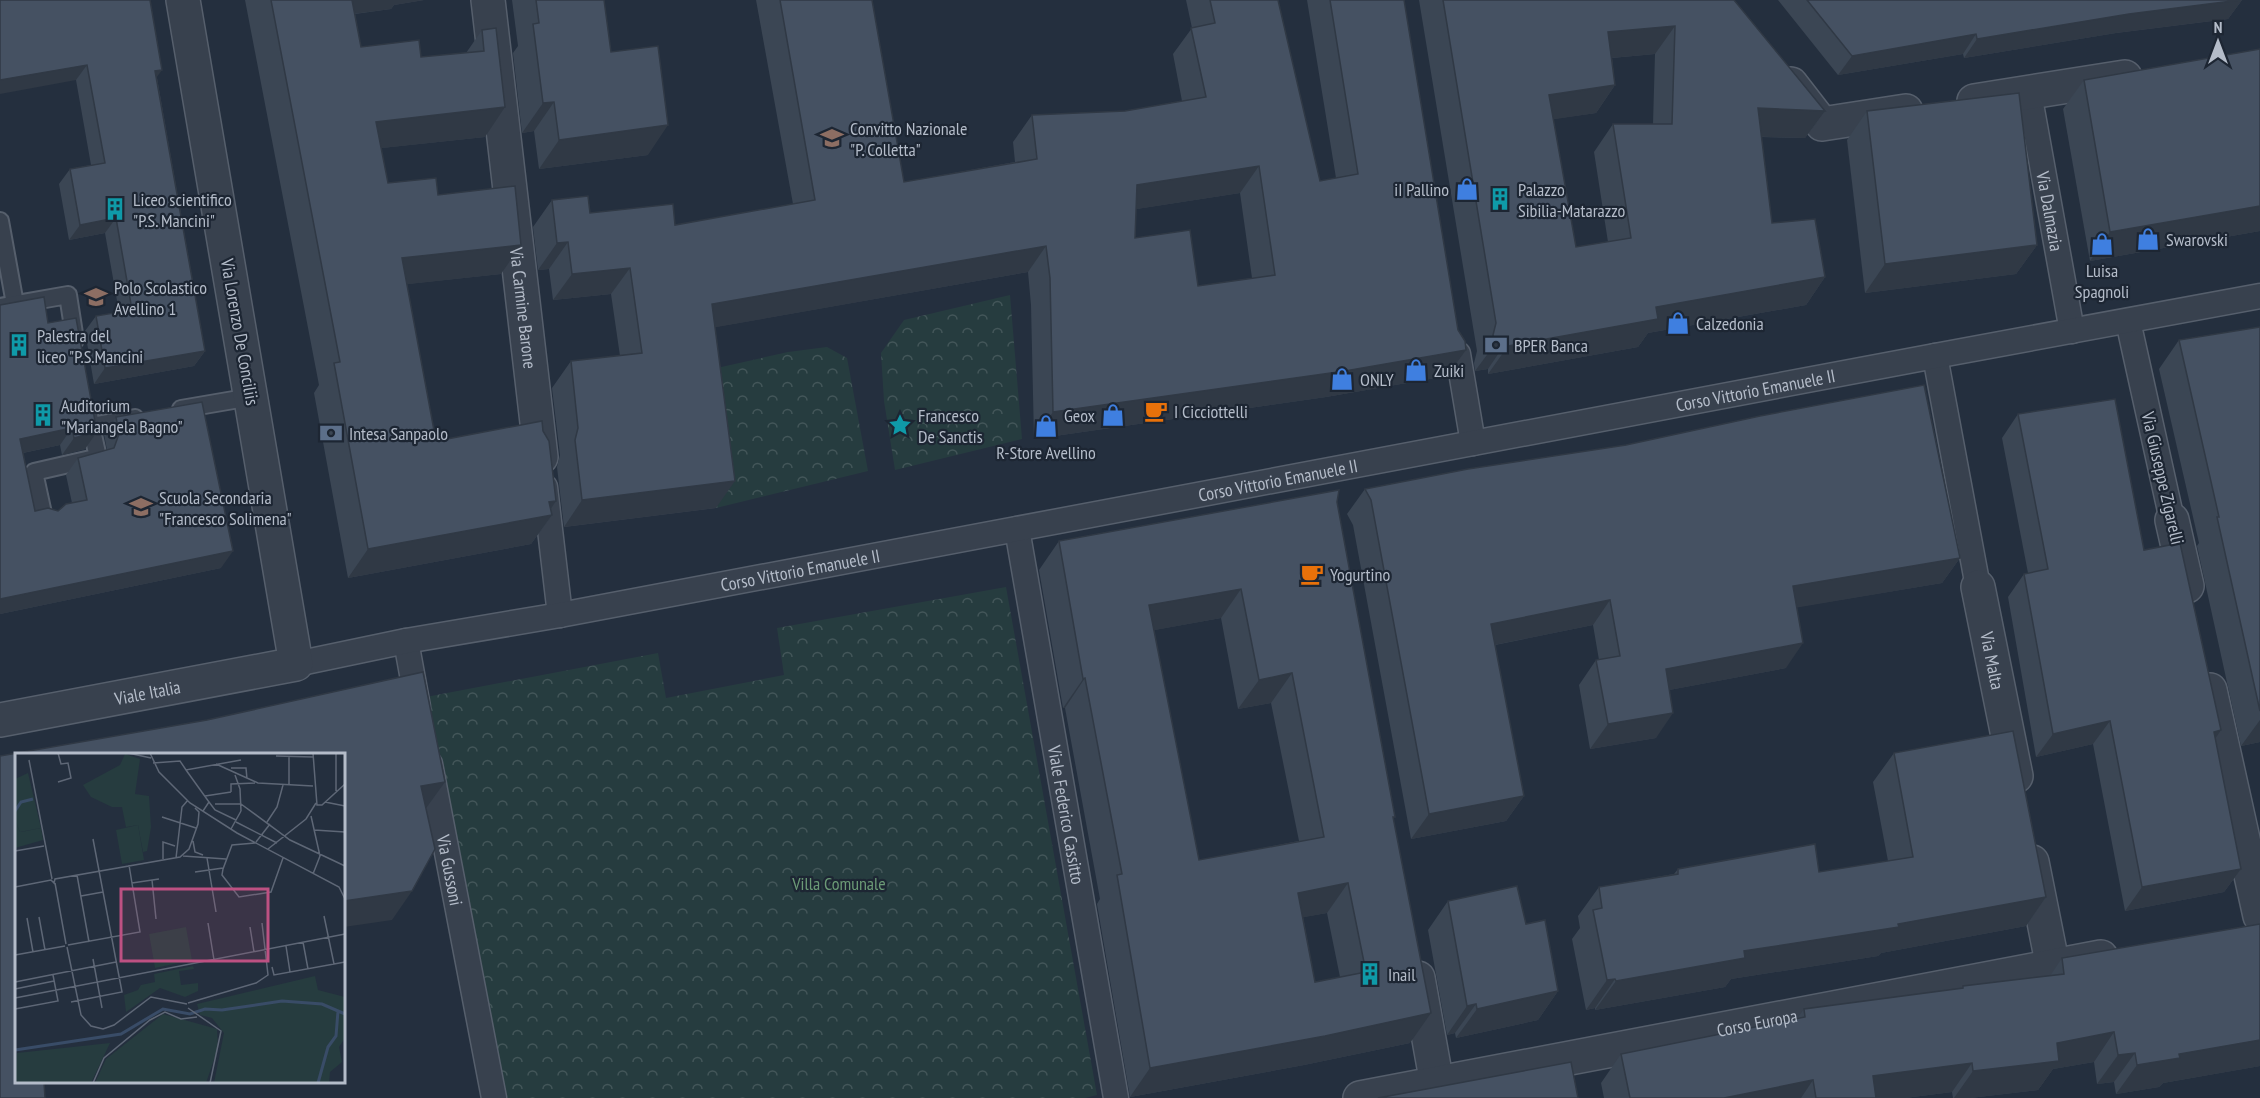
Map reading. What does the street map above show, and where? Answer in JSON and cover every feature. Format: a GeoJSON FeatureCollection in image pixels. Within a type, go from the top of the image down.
{"type":"FeatureCollection","features":[{"type":"Feature","properties":{"kind":"street","name":"Via Lorenzo De Conciliis"},"geometry":{"type":"LineString","coordinates":[[183,0],[296,664]]}},
{"type":"Feature","properties":{"kind":"street","name":"Via Carmine Barone"},"geometry":{"type":"LineString","coordinates":[[488,0],[560,615]]}},
{"type":"Feature","properties":{"kind":"street"},"geometry":{"type":"LineString","coordinates":[[1774,62],[1822,124],[2156,72]]}},
{"type":"Feature","properties":{"kind":"street","name":"Via Dalmazia"},"geometry":{"type":"LineString","coordinates":[[2029,93],[2072,331]]}},
{"type":"Feature","properties":{"kind":"street","name":"Corso Vittorio Emanuele II"},"geometry":{"type":"LineString","coordinates":[[296,664],[406,641],[560,615],[1017,529],[1327,483],[1473,443],[2260,296]]}},
{"type":"Feature","properties":{"kind":"street","name":"Via Giuseppe Zigarelli"},"geometry":{"type":"LineString","coordinates":[[2128,321],[2193,616]]}},
{"type":"Feature","properties":{"kind":"street"},"geometry":{"type":"LineString","coordinates":[[1456,342],[1473,443]]}},
{"type":"Feature","properties":{"kind":"street","name":"Via Malta"},"geometry":{"type":"LineString","coordinates":[[1935,356],[2053,967]]}},
{"type":"Feature","properties":{"kind":"street","name":"Viale Federico Cassitto"},"geometry":{"type":"LineString","coordinates":[[1017,529],[1116,1098]]}},
{"type":"Feature","properties":{"kind":"street","name":"Via Gussoni"},"geometry":{"type":"LineString","coordinates":[[406,641],[494,1098]]}},
{"type":"Feature","properties":{"kind":"street"},"geometry":{"type":"LineString","coordinates":[[2204,662],[2252,925]]}},
{"type":"Feature","properties":{"kind":"street","name":"Viale Italia"},"geometry":{"type":"LineString","coordinates":[[0,720],[296,664]]}},
{"type":"Feature","properties":{"kind":"street"},"geometry":{"type":"LineString","coordinates":[[1412,945],[1437,1084]]}},
{"type":"Feature","properties":{"kind":"street","name":"Corso Europa"},"geometry":{"type":"LineString","coordinates":[[1360,1098],[2133,951]]}},
{"type":"Feature","properties":{"kind":"lane"},"geometry":{"type":"LineString","coordinates":[[0,221],[8,306],[68,295],[79,361]]}},
{"type":"Feature","properties":{"kind":"lane"},"geometry":{"type":"LineString","coordinates":[[44,518],[34,472],[95,458],[97,453],[85,393]]}},
{"type":"Feature","properties":{"kind":"lane"},"geometry":{"type":"LineString","coordinates":[[171,411],[251,397]]}},
{"type":"Feature","properties":{"kind":"lane"},"geometry":{"type":"LineString","coordinates":[[91,426],[148,415]]}},
{"type":"Feature","properties":{"kind":"green space"},"geometry":{"type":"Polygon","coordinates":[[[1010,295],[1022,439],[895,470],[884,401],[881,353],[904,320],[1010,295]]]}},
{"type":"Feature","properties":{"kind":"green space"},"geometry":{"type":"Polygon","coordinates":[[[827,347],[847,358],[868,471],[716,508],[699,372],[788,352],[827,347]]]}},
{"type":"Feature","properties":{"kind":"green space","name":"Villa Comunale"},"geometry":{"type":"Polygon","coordinates":[[[1006,587],[1097,1095],[1085,1098],[505,1098],[426,697],[658,653],[666,698],[784,675],[777,628],[1006,587]]]}},
{"type":"Feature","properties":{"kind":"building","name":"Liceo scientifico \"P.S. Mancini\""},"geometry":{"type":"Polygon","coordinates":[[[0,0],[150,0],[162,70],[155,71],[205,351],[105,368],[96,316],[132,310],[116,218],[80,225],[70,169],[105,163],[87,65],[0,80],[0,0]]]}},
{"type":"Feature","properties":{"kind":"building"},"geometry":{"type":"Polygon","coordinates":[[[271,0],[352,0],[361,47],[419,40],[421,57],[484,51],[482,30],[496,28],[505,107],[376,122],[388,183],[436,178],[438,195],[515,186],[521,245],[402,258],[436,441],[542,421],[543,431],[549,441],[556,501],[549,502],[552,515],[368,549],[334,363],[340,362],[271,0]]]}},
{"type":"Feature","properties":{"kind":"building"},"geometry":{"type":"Polygon","coordinates":[[[536,0],[604,0],[611,52],[658,46],[668,125],[559,140],[554,102],[543,103],[533,24],[539,23],[536,0]]]}},
{"type":"Feature","properties":{"kind":"building"},"geometry":{"type":"Polygon","coordinates":[[[780,0],[872,0],[904,182],[1037,159],[1032,115],[1125,111],[1206,97],[1191,28],[1215,23],[1210,0],[1278,0],[1320,181],[1358,174],[1330,0],[1404,0],[1458,330],[1465,341],[1466,350],[1345,371],[1053,412],[1050,278],[1046,246],[712,304],[735,481],[582,500],[575,440],[578,428],[571,361],[642,353],[630,268],[572,274],[568,242],[557,243],[552,200],[588,196],[590,213],[673,204],[675,225],[815,200],[780,0]],[[1259,166],[1137,185],[1135,238],[1190,230],[1198,286],[1275,275],[1259,166]]]}},
{"type":"Feature","properties":{"kind":"building"},"geometry":{"type":"Polygon","coordinates":[[[1443,0],[1734,0],[1825,111],[1758,108],[1772,223],[1815,219],[1825,277],[1656,307],[1658,319],[1508,346],[1507,341],[1495,344],[1493,335],[1496,323],[1443,0]],[[1675,26],[1608,32],[1615,85],[1549,95],[1576,247],[1631,238],[1613,124],[1672,124],[1675,26]]]}},
{"type":"Feature","properties":{"kind":"building"},"geometry":{"type":"Polygon","coordinates":[[[1807,0],[2240,0],[2129,14],[1977,39],[1976,34],[1852,56],[1807,0]]]}},
{"type":"Feature","properties":{"kind":"building"},"geometry":{"type":"Polygon","coordinates":[[[2260,49],[2260,206],[2110,232],[2084,80],[2260,49]]]}},
{"type":"Feature","properties":{"kind":"building"},"geometry":{"type":"Polygon","coordinates":[[[2019,93],[2037,245],[1885,264],[1867,111],[2019,93]]]}},
{"type":"Feature","properties":{"kind":"building"},"geometry":{"type":"Polygon","coordinates":[[[44,297],[48,323],[76,318],[97,432],[74,438],[72,428],[20,439],[35,511],[48,508],[58,511],[66,504],[87,500],[78,458],[114,448],[119,434],[116,417],[202,402],[233,551],[0,599],[0,305],[44,297]]]}},
{"type":"Feature","properties":{"kind":"building"},"geometry":{"type":"Polygon","coordinates":[[[2260,327],[2260,711],[2179,340],[2260,327]]]}},
{"type":"Feature","properties":{"kind":"building"},"geometry":{"type":"Polygon","coordinates":[[[1924,385],[1960,558],[1793,586],[1803,643],[1666,669],[1673,713],[1608,724],[1596,660],[1620,656],[1610,600],[1491,624],[1524,796],[1429,814],[1371,500],[1365,489],[1468,469],[1626,445],[1760,416],[1924,385]]]}},
{"type":"Feature","properties":{"kind":"building"},"geometry":{"type":"Polygon","coordinates":[[[2115,399],[2144,550],[2180,543],[2221,730],[2214,732],[2241,869],[2142,887],[2110,721],[2053,734],[2024,574],[2048,569],[2018,414],[2115,399]]]}},
{"type":"Feature","properties":{"kind":"building"},"geometry":{"type":"Polygon","coordinates":[[[1339,490],[1337,502],[1395,817],[1393,817],[1431,1013],[1325,1036],[1150,1068],[1117,875],[1122,874],[1085,678],[1083,679],[1059,541],[1339,490]],[[1241,589],[1149,605],[1199,860],[1324,837],[1292,673],[1259,680],[1241,589]],[[1348,883],[1298,893],[1315,982],[1366,972],[1348,883]]]}},
{"type":"Feature","properties":{"kind":"building"},"geometry":{"type":"Polygon","coordinates":[[[423,672],[445,782],[421,786],[435,849],[412,891],[345,901],[345,753],[17,753],[207,720],[423,672]]]}},
{"type":"Feature","properties":{"kind":"building"},"geometry":{"type":"Polygon","coordinates":[[[2013,731],[2046,897],[1898,924],[1899,927],[1744,951],[1745,958],[1616,981],[1615,979],[1607,980],[1593,910],[1602,908],[1599,887],[1678,874],[1678,869],[1815,844],[1819,872],[1913,857],[1894,753],[2013,731]]]}},
{"type":"Feature","properties":{"kind":"building"},"geometry":{"type":"Polygon","coordinates":[[[15,753],[15,1083],[44,1083],[45,1098],[0,1098],[0,756],[15,753]]]}},
{"type":"Feature","properties":{"kind":"building"},"geometry":{"type":"Polygon","coordinates":[[[1517,886],[1526,924],[1545,920],[1558,991],[1477,1009],[1476,1004],[1467,1006],[1448,901],[1517,886]]]}},
{"type":"Feature","properties":{"kind":"building"},"geometry":{"type":"Polygon","coordinates":[[[2260,924],[2260,1040],[2179,1054],[2180,1058],[2137,1065],[2135,1053],[2118,1055],[2114,1032],[2057,1043],[2059,1061],[1973,1071],[1972,1063],[1873,1076],[1876,1098],[1816,1098],[1813,1080],[1724,1098],[1630,1098],[1621,1054],[1805,1017],[1804,1009],[2064,974],[2062,958],[2260,924]]]}},
{"type":"Feature","properties":{"kind":"building"},"geometry":{"type":"Polygon","coordinates":[[[1571,1062],[1578,1098],[1378,1098],[1571,1062]]]}},
{"type":"Feature","properties":{"kind":"place","name":"Convitto Nazionale \"P. Colletta\""},"geometry":{"type":"Point","coordinates":[832,138]}},
{"type":"Feature","properties":{"kind":"place","name":"iI Pallino"},"geometry":{"type":"Point","coordinates":[1467,189]}},
{"type":"Feature","properties":{"kind":"place","name":"Palazzo Sibilia-Matarazzo"},"geometry":{"type":"Point","coordinates":[1500,199]}},
{"type":"Feature","properties":{"kind":"place","name":"Liceo scientifico \"P.S. Mancini\""},"geometry":{"type":"Point","coordinates":[115,209]}},
{"type":"Feature","properties":{"kind":"place","name":"Swarovski"},"geometry":{"type":"Point","coordinates":[2148,239]}},
{"type":"Feature","properties":{"kind":"place","name":"Luisa Spagnoli"},"geometry":{"type":"Point","coordinates":[2102,244]}},
{"type":"Feature","properties":{"kind":"place","name":"Polo Scolastico Avellino 1"},"geometry":{"type":"Point","coordinates":[96,297]}},
{"type":"Feature","properties":{"kind":"place","name":"Calzedonia"},"geometry":{"type":"Point","coordinates":[1678,323]}},
{"type":"Feature","properties":{"kind":"place","name":"Palestra del liceo \"P.S.Mancini"},"geometry":{"type":"Point","coordinates":[19,345]}},
{"type":"Feature","properties":{"kind":"place","name":"BPER Banca"},"geometry":{"type":"Point","coordinates":[1496,345]}},
{"type":"Feature","properties":{"kind":"place","name":"Zuiki"},"geometry":{"type":"Point","coordinates":[1416,370]}},
{"type":"Feature","properties":{"kind":"place","name":"ONLY"},"geometry":{"type":"Point","coordinates":[1342,379]}},
{"type":"Feature","properties":{"kind":"place","name":"I Cicciottelli"},"geometry":{"type":"Point","coordinates":[1156,411]}},
{"type":"Feature","properties":{"kind":"place","name":"Auditorium \"Mariangela Bagno\""},"geometry":{"type":"Point","coordinates":[43,415]}},
{"type":"Feature","properties":{"kind":"place","name":"Geox"},"geometry":{"type":"Point","coordinates":[1113,415]}},
{"type":"Feature","properties":{"kind":"place","name":"Francesco De Sanctis"},"geometry":{"type":"Point","coordinates":[900,425]}},
{"type":"Feature","properties":{"kind":"place","name":"R-Store Avellino"},"geometry":{"type":"Point","coordinates":[1046,426]}},
{"type":"Feature","properties":{"kind":"place","name":"Intesa Sanpaolo"},"geometry":{"type":"Point","coordinates":[331,433]}},
{"type":"Feature","properties":{"kind":"place","name":"Scuola Secondaria \"Francesco Solimena\""},"geometry":{"type":"Point","coordinates":[141,507]}},
{"type":"Feature","properties":{"kind":"place","name":"Yogurtino"},"geometry":{"type":"Point","coordinates":[1312,574]}},
{"type":"Feature","properties":{"kind":"place","name":"Inail"},"geometry":{"type":"Point","coordinates":[1370,974]}}]}
